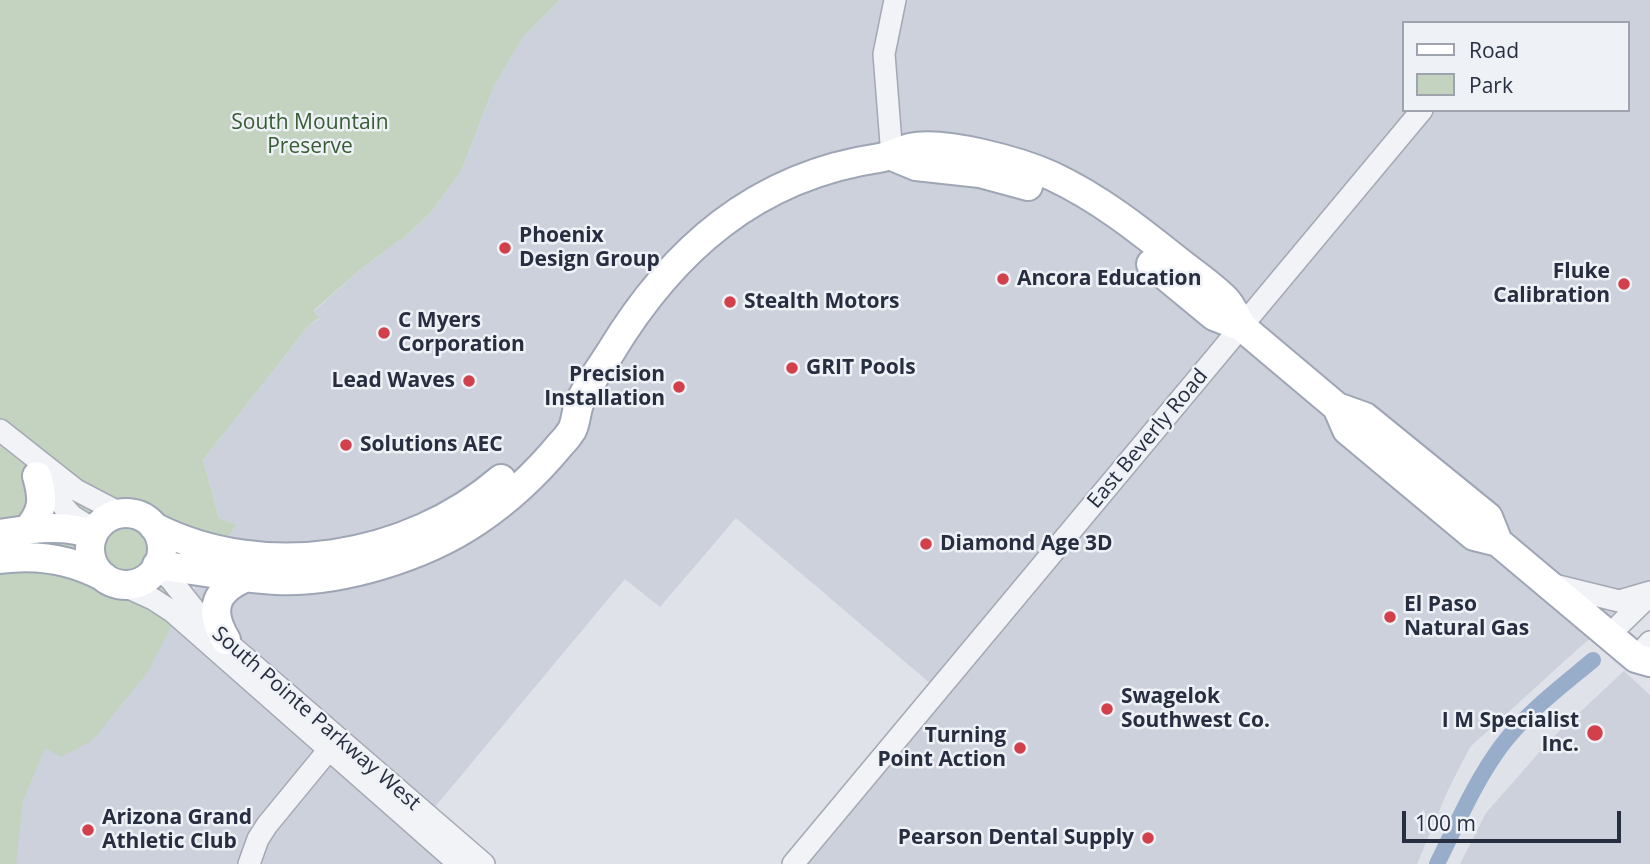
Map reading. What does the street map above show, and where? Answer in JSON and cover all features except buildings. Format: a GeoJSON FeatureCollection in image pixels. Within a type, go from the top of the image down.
{"type":"FeatureCollection","features":[{"type":"Feature","properties":{"kind":"main road"},"geometry":{"type":"LineString","coordinates":[[157,566],[274,580],[306,580],[332,576],[407,555],[454,534],[512,494],[544,464],[572,430],[580,403],[639,307],[676,262],[714,228],[766,195],[796,181],[851,163],[892,156],[912,148],[932,147],[993,156],[1035,168],[1074,186],[1115,211],[1227,300],[1242,327],[1337,407],[1365,417],[1488,517],[1498,542],[1609,635],[1645,654],[1645,680],[1650,684]]}},
{"type":"Feature","properties":{"kind":"main road"},"geometry":{"type":"LineString","coordinates":[[112,581],[94,565],[91,557],[94,533],[111,516],[120,513],[139,516],[176,538],[199,546],[276,558],[336,554],[375,545],[440,519],[492,487],[529,452],[562,411],[580,403]]}},
{"type":"Feature","properties":{"kind":"main road"},"geometry":{"type":"LineString","coordinates":[[13,532],[42,508],[42,493],[37,476]]}},
{"type":"Feature","properties":{"kind":"main road"},"geometry":{"type":"LineString","coordinates":[[0,559],[51,558],[80,565],[112,581],[137,583],[157,566],[161,546],[154,527]]}},
{"type":"Feature","properties":{"kind":"main road"},"geometry":{"type":"LineString","coordinates":[[13,532],[80,530],[94,533]]}},
{"type":"Feature","properties":{"kind":"main road"},"geometry":{"type":"LineString","coordinates":[[226,640],[215,619],[216,606],[227,587],[249,576]]}},
{"type":"Feature","properties":{"kind":"street"},"geometry":{"type":"LineString","coordinates":[[892,156],[884,54],[895,0]]}},
{"type":"Feature","properties":{"kind":"street","name":"East Beverly Road"},"geometry":{"type":"LineString","coordinates":[[793,864],[1420,112]]}},
{"type":"Feature","properties":{"kind":"street"},"geometry":{"type":"LineString","coordinates":[[0,431],[72,516],[94,533]]}},
{"type":"Feature","properties":{"kind":"street"},"geometry":{"type":"LineString","coordinates":[[0,431],[76,490],[120,513]]}},
{"type":"Feature","properties":{"kind":"street","name":"South Pointe Parkway West"},"geometry":{"type":"LineString","coordinates":[[157,566],[197,615],[459,864]]}},
{"type":"Feature","properties":{"kind":"street","name":"South Pointe Parkway West"},"geometry":{"type":"LineString","coordinates":[[112,581],[153,599],[173,612],[484,864]]}},
{"type":"Feature","properties":{"kind":"street"},"geometry":{"type":"LineString","coordinates":[[1548,583],[1619,601],[1650,593]]}},
{"type":"Feature","properties":{"kind":"street"},"geometry":{"type":"LineString","coordinates":[[1609,635],[1650,593]]}},
{"type":"Feature","properties":{"kind":"street"},"geometry":{"type":"LineString","coordinates":[[249,864],[258,839],[267,825],[333,744]]}},
{"type":"Feature","properties":{"kind":"shaded area"},"geometry":{"type":"Polygon","coordinates":[[[560,0],[1650,0],[1650,588],[1470,747],[1448,790],[1417,864],[807,864],[938,690],[736,518],[660,607],[625,579],[435,807],[276,675],[180,611],[235,525],[219,518],[203,460],[309,325],[319,319],[313,312],[431,212],[461,171],[494,86],[523,37],[560,0]]]}},
{"type":"Feature","properties":{"kind":"shaded area"},"geometry":{"type":"Polygon","coordinates":[[[0,566],[144,599],[452,864],[0,864],[0,566]]]}},
{"type":"Feature","properties":{"kind":"shaded area"},"geometry":{"type":"Polygon","coordinates":[[[1624,671],[1650,695],[1650,864],[1460,864],[1486,813],[1551,739],[1624,671]]]}},
{"type":"Feature","properties":{"kind":"green space","name":"South Mountain Preserve"},"geometry":{"type":"Polygon","coordinates":[[[0,0],[560,0],[523,37],[494,86],[461,171],[431,212],[407,235],[363,267],[313,311],[319,318],[309,325],[203,460],[219,518],[236,525],[191,590],[147,673],[93,740],[61,757],[45,748],[23,801],[16,864],[0,864],[0,0]]]}},
{"type":"Feature","properties":{"kind":"waterway"},"geometry":{"type":"LineString","coordinates":[[1437,864],[1475,788],[1502,745],[1534,710],[1593,660]]}},
{"type":"Feature","properties":{"kind":"place","name":"Phoenix Design Group"},"geometry":{"type":"Point","coordinates":[505,248]}},
{"type":"Feature","properties":{"kind":"place","name":"Ancora Education"},"geometry":{"type":"Point","coordinates":[1003,279]}},
{"type":"Feature","properties":{"kind":"place","name":"Fluke Calibration"},"geometry":{"type":"Point","coordinates":[1624,284]}},
{"type":"Feature","properties":{"kind":"place","name":"Stealth Motors"},"geometry":{"type":"Point","coordinates":[730,302]}},
{"type":"Feature","properties":{"kind":"place","name":"C Myers Corporation"},"geometry":{"type":"Point","coordinates":[384,333]}},
{"type":"Feature","properties":{"kind":"place","name":"GRIT Pools"},"geometry":{"type":"Point","coordinates":[792,368]}},
{"type":"Feature","properties":{"kind":"place","name":"Lead Waves"},"geometry":{"type":"Point","coordinates":[469,381]}},
{"type":"Feature","properties":{"kind":"place","name":"Precision Installation"},"geometry":{"type":"Point","coordinates":[679,387]}},
{"type":"Feature","properties":{"kind":"place","name":"Solutions AEC"},"geometry":{"type":"Point","coordinates":[346,445]}},
{"type":"Feature","properties":{"kind":"place","name":"Diamond Age 3D"},"geometry":{"type":"Point","coordinates":[926,544]}},
{"type":"Feature","properties":{"kind":"place","name":"El Paso Natural Gas"},"geometry":{"type":"Point","coordinates":[1390,617]}},
{"type":"Feature","properties":{"kind":"place","name":"Swagelok Southwest Co."},"geometry":{"type":"Point","coordinates":[1107,709]}},
{"type":"Feature","properties":{"kind":"place","name":"I M Specialist Inc."},"geometry":{"type":"Point","coordinates":[1595,733]}},
{"type":"Feature","properties":{"kind":"place","name":"Turning Point Action"},"geometry":{"type":"Point","coordinates":[1020,748]}},
{"type":"Feature","properties":{"kind":"place","name":"Arizona Grand Athletic Club"},"geometry":{"type":"Point","coordinates":[88,830]}},
{"type":"Feature","properties":{"kind":"place","name":"Pearson Dental Supply"},"geometry":{"type":"Point","coordinates":[1148,838]}}]}
